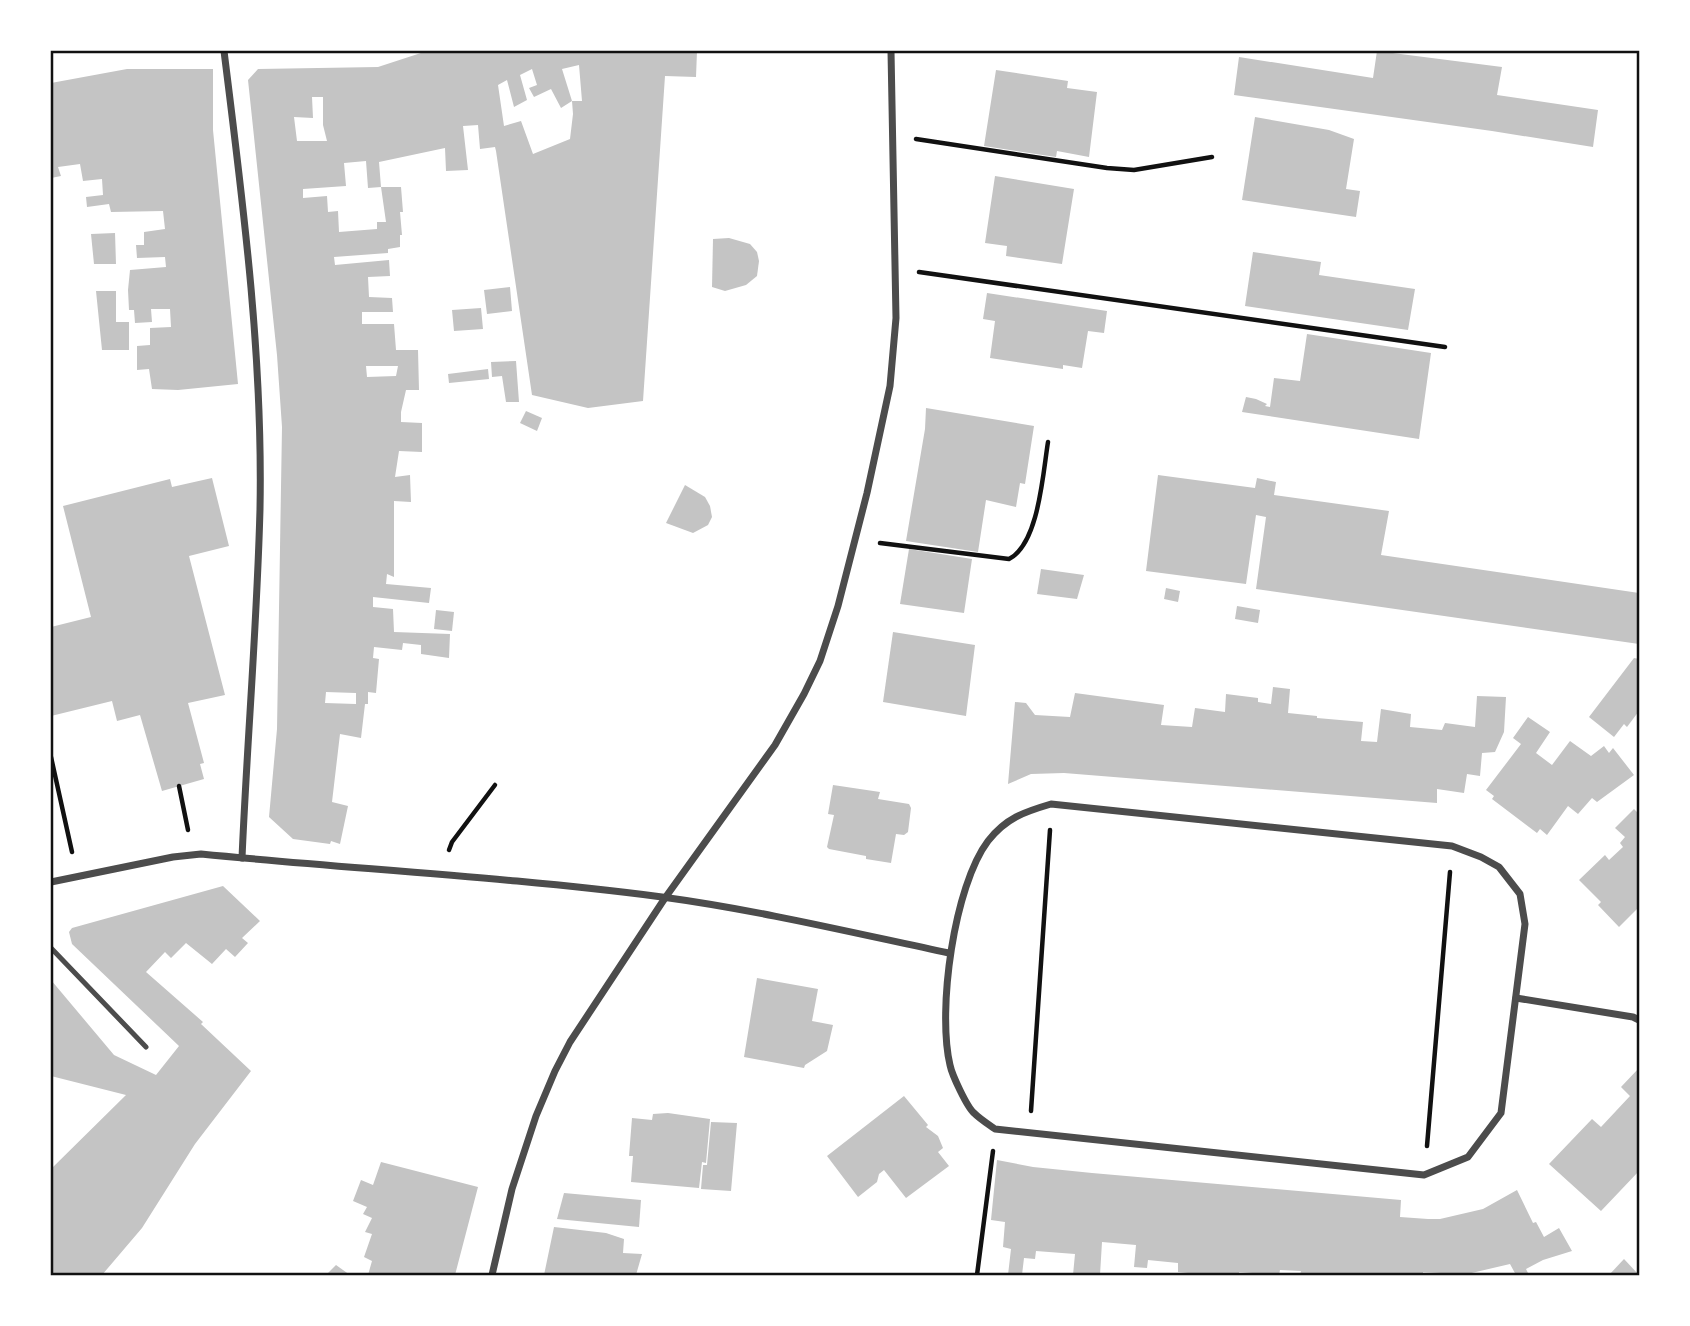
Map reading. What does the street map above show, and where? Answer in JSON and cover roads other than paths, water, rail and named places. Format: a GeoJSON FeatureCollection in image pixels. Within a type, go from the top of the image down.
{"type":"FeatureCollection","features":[{"type":"Feature","properties":{"kind":"street"},"geometry":{"type":"LineString","coordinates":[[224,51],[248,239],[259,427],[260,510],[242,858]]}},
{"type":"Feature","properties":{"kind":"street"},"geometry":{"type":"LineString","coordinates":[[492,1275],[512,1189],[547,1087],[570,1042],[665,898],[775,745],[820,661],[855,540],[890,386],[896,318],[891,51]]}},
{"type":"Feature","properties":{"kind":"street"},"geometry":{"type":"LineString","coordinates":[[1051,804],[1452,846],[1499,867],[1520,894],[1525,925],[1516,998],[1501,1113],[1468,1157],[1424,1175],[995,1129],[972,1112],[950,1066],[946,1021],[949,953],[974,862],[990,839],[1018,814],[1051,804]]}},
{"type":"Feature","properties":{"kind":"street"},"geometry":{"type":"LineString","coordinates":[[51,882],[193,855],[242,858],[585,888],[665,898],[742,910],[949,953]]}},
{"type":"Feature","properties":{"kind":"street"},"geometry":{"type":"LineString","coordinates":[[1516,998],[1639,1020]]}},
{"type":"Feature","properties":{"kind":"lane"},"geometry":{"type":"LineString","coordinates":[[51,948],[146,1047]]}}]}
